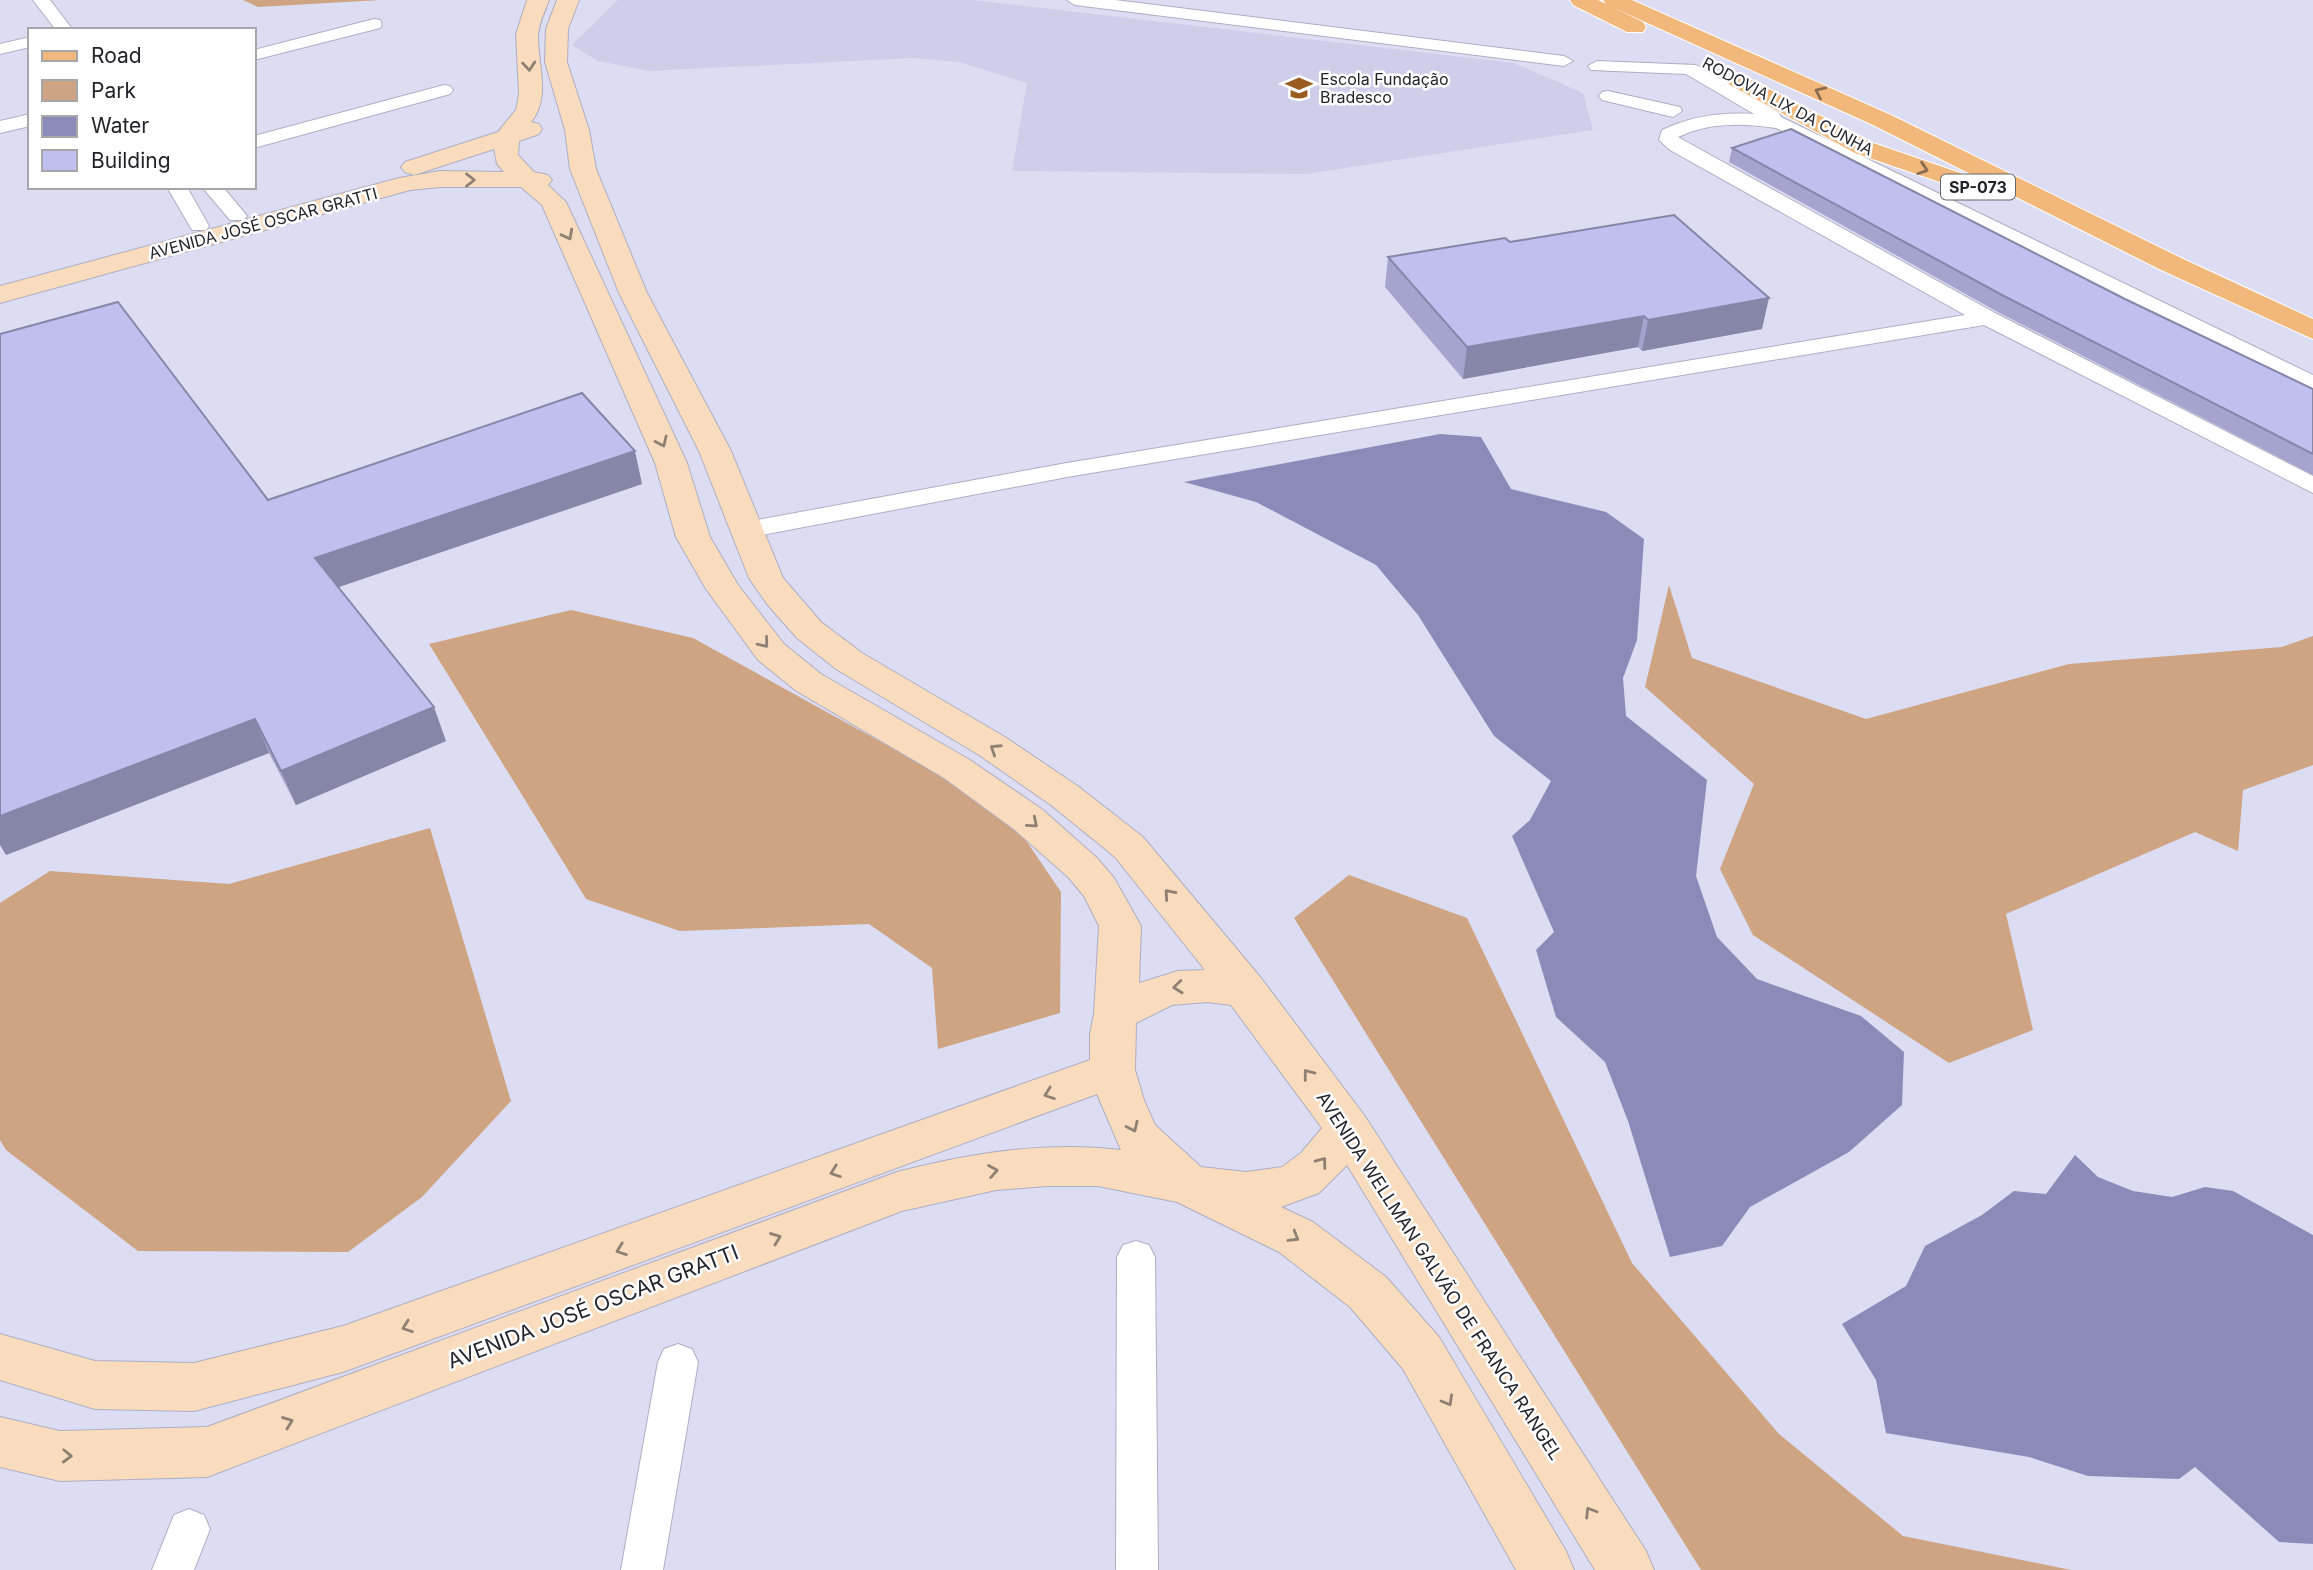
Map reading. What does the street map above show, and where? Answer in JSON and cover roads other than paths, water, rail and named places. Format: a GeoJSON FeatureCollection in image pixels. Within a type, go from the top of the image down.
{"type":"FeatureCollection","features":[{"type":"Feature","properties":{"kind":"main road"},"geometry":{"type":"LineString","coordinates":[[538,0],[527,34],[531,94],[528,111],[507,136],[506,155],[510,164],[553,202],[671,463],[693,537],[739,612],[771,652],[808,681],[957,769],[1029,820],[1083,868],[1100,888],[1120,926],[1116,1014],[1112,1034],[1113,1070],[1121,1100],[1137,1137],[1189,1185],[1296,1237],[1368,1292],[1421,1353],[1546,1570]]}},
{"type":"Feature","properties":{"kind":"main road","name":"AVENIDA WELLMAN GALVÃO DE FRANCA RANGEL"},"geometry":{"type":"LineString","coordinates":[[568,0],[554,46],[556,62],[577,130],[583,169],[633,293],[715,451],[766,578],[809,630],[849,661],[992,746],[1065,796],[1129,847],[1246,990],[1348,1128],[1626,1570]]}},
{"type":"Feature","properties":{"kind":"main road","name":"RODOVIA LIX DA CUNHA"},"geometry":{"type":"LineString","coordinates":[[1581,0],[1693,63],[1759,91],[1838,134],[1890,158],[2120,238]]}},
{"type":"Feature","properties":{"kind":"main road","name":"RODOVIA LIX DA CUNHA"},"geometry":{"type":"LineString","coordinates":[[1614,0],[1882,120],[2313,330]]}},
{"type":"Feature","properties":{"kind":"main road"},"geometry":{"type":"LineString","coordinates":[[1838,134],[1871,134],[1877,131],[1882,120]]}},
{"type":"Feature","properties":{"kind":"main road","name":"AVENIDA JOSÉ OSCAR GRATTI"},"geometry":{"type":"LineString","coordinates":[[0,279],[460,154],[507,136],[545,127],[577,130]]}},
{"type":"Feature","properties":{"kind":"main road","name":"AVENIDA JOSÉ OSCAR GRATTI"},"geometry":{"type":"LineString","coordinates":[[0,295],[408,183],[440,179],[558,178],[583,169]]}},
{"type":"Feature","properties":{"kind":"main road"},"geometry":{"type":"LineString","coordinates":[[1116,1014],[1147,995],[1168,987],[1188,985],[1246,990]]}},
{"type":"Feature","properties":{"kind":"main road"},"geometry":{"type":"LineString","coordinates":[[0,1357],[95,1385],[194,1387],[331,1353],[1113,1070]]}},
{"type":"Feature","properties":{"kind":"main road"},"geometry":{"type":"LineString","coordinates":[[1189,1185],[1269,1190],[1293,1184],[1315,1171],[1348,1128]]}},
{"type":"Feature","properties":{"kind":"main road","name":"AVENIDA JOSÉ OSCAR GRATTI"},"geometry":{"type":"LineString","coordinates":[[0,1442],[60,1457],[207,1452],[897,1192],[941,1180],[1003,1169],[1101,1167],[1189,1185]]}},
{"type":"Feature","properties":{"kind":"street"},"geometry":{"type":"LineString","coordinates":[[41,0],[63,28]]}},
{"type":"Feature","properties":{"kind":"street"},"geometry":{"type":"LineString","coordinates":[[1075,0],[1570,73],[1600,74],[1597,66]]}},
{"type":"Feature","properties":{"kind":"street"},"geometry":{"type":"LineString","coordinates":[[256,54],[374,24]]}},
{"type":"Feature","properties":{"kind":"street"},"geometry":{"type":"LineString","coordinates":[[0,49],[28,42]]}},
{"type":"Feature","properties":{"kind":"street"},"geometry":{"type":"LineString","coordinates":[[1570,73],[1580,60],[1597,66],[1693,63],[1720,86],[1781,122],[2313,383]]}},
{"type":"Feature","properties":{"kind":"street"},"geometry":{"type":"LineString","coordinates":[[1720,86],[1759,91]]}},
{"type":"Feature","properties":{"kind":"street"},"geometry":{"type":"LineString","coordinates":[[256,141],[444,90]]}},
{"type":"Feature","properties":{"kind":"street"},"geometry":{"type":"LineString","coordinates":[[1608,96],[1673,111]]}},
{"type":"Feature","properties":{"kind":"street"},"geometry":{"type":"LineString","coordinates":[[1781,122],[1730,118],[1677,130],[1669,134],[1668,140],[1987,318],[2313,486]]}},
{"type":"Feature","properties":{"kind":"street"},"geometry":{"type":"LineString","coordinates":[[0,127],[28,120]]}},
{"type":"Feature","properties":{"kind":"street"},"geometry":{"type":"LineString","coordinates":[[178,189],[199,226]]}},
{"type":"Feature","properties":{"kind":"street"},"geometry":{"type":"LineString","coordinates":[[214,189],[237,216]]}},
{"type":"Feature","properties":{"kind":"street"},"geometry":{"type":"LineString","coordinates":[[746,530],[1067,470],[1987,318]]}},
{"type":"Feature","properties":{"kind":"street"},"geometry":{"type":"LineString","coordinates":[[1136,1257],[1137,1570]]}},
{"type":"Feature","properties":{"kind":"street"},"geometry":{"type":"LineString","coordinates":[[642,1570],[678,1362]]}},
{"type":"Feature","properties":{"kind":"street"},"geometry":{"type":"LineString","coordinates":[[173,1570],[189,1529]]}},
{"type":"Feature","properties":{"kind":"water"},"geometry":{"type":"Polygon","coordinates":[[[1440,434],[1481,437],[1511,489],[1606,512],[1644,539],[1637,640],[1623,678],[1626,716],[1707,780],[1696,876],[1717,937],[1757,979],[1861,1016],[1904,1052],[1902,1105],[1849,1152],[1750,1207],[1722,1246],[1670,1257],[1628,1121],[1605,1062],[1556,1017],[1536,950],[1554,932],[1512,836],[1530,820],[1551,781],[1494,736],[1418,615],[1376,565],[1256,502],[1184,482],[1440,434]]]}},
{"type":"Feature","properties":{"kind":"water"},"geometry":{"type":"Polygon","coordinates":[[[2075,1155],[2098,1177],[2133,1191],[2172,1197],[2205,1187],[2233,1191],[2313,1235],[2313,1544],[2279,1542],[2195,1467],[2179,1479],[2088,1476],[2029,1457],[1886,1433],[1876,1380],[1842,1324],[1906,1286],[1925,1246],[1982,1215],[2014,1191],[2046,1194],[2075,1155]]]}},
{"type":"Feature","properties":{"kind":"place","name":"Escola Fundação Bradesco"},"geometry":{"type":"Point","coordinates":[1299,88]}}]}
